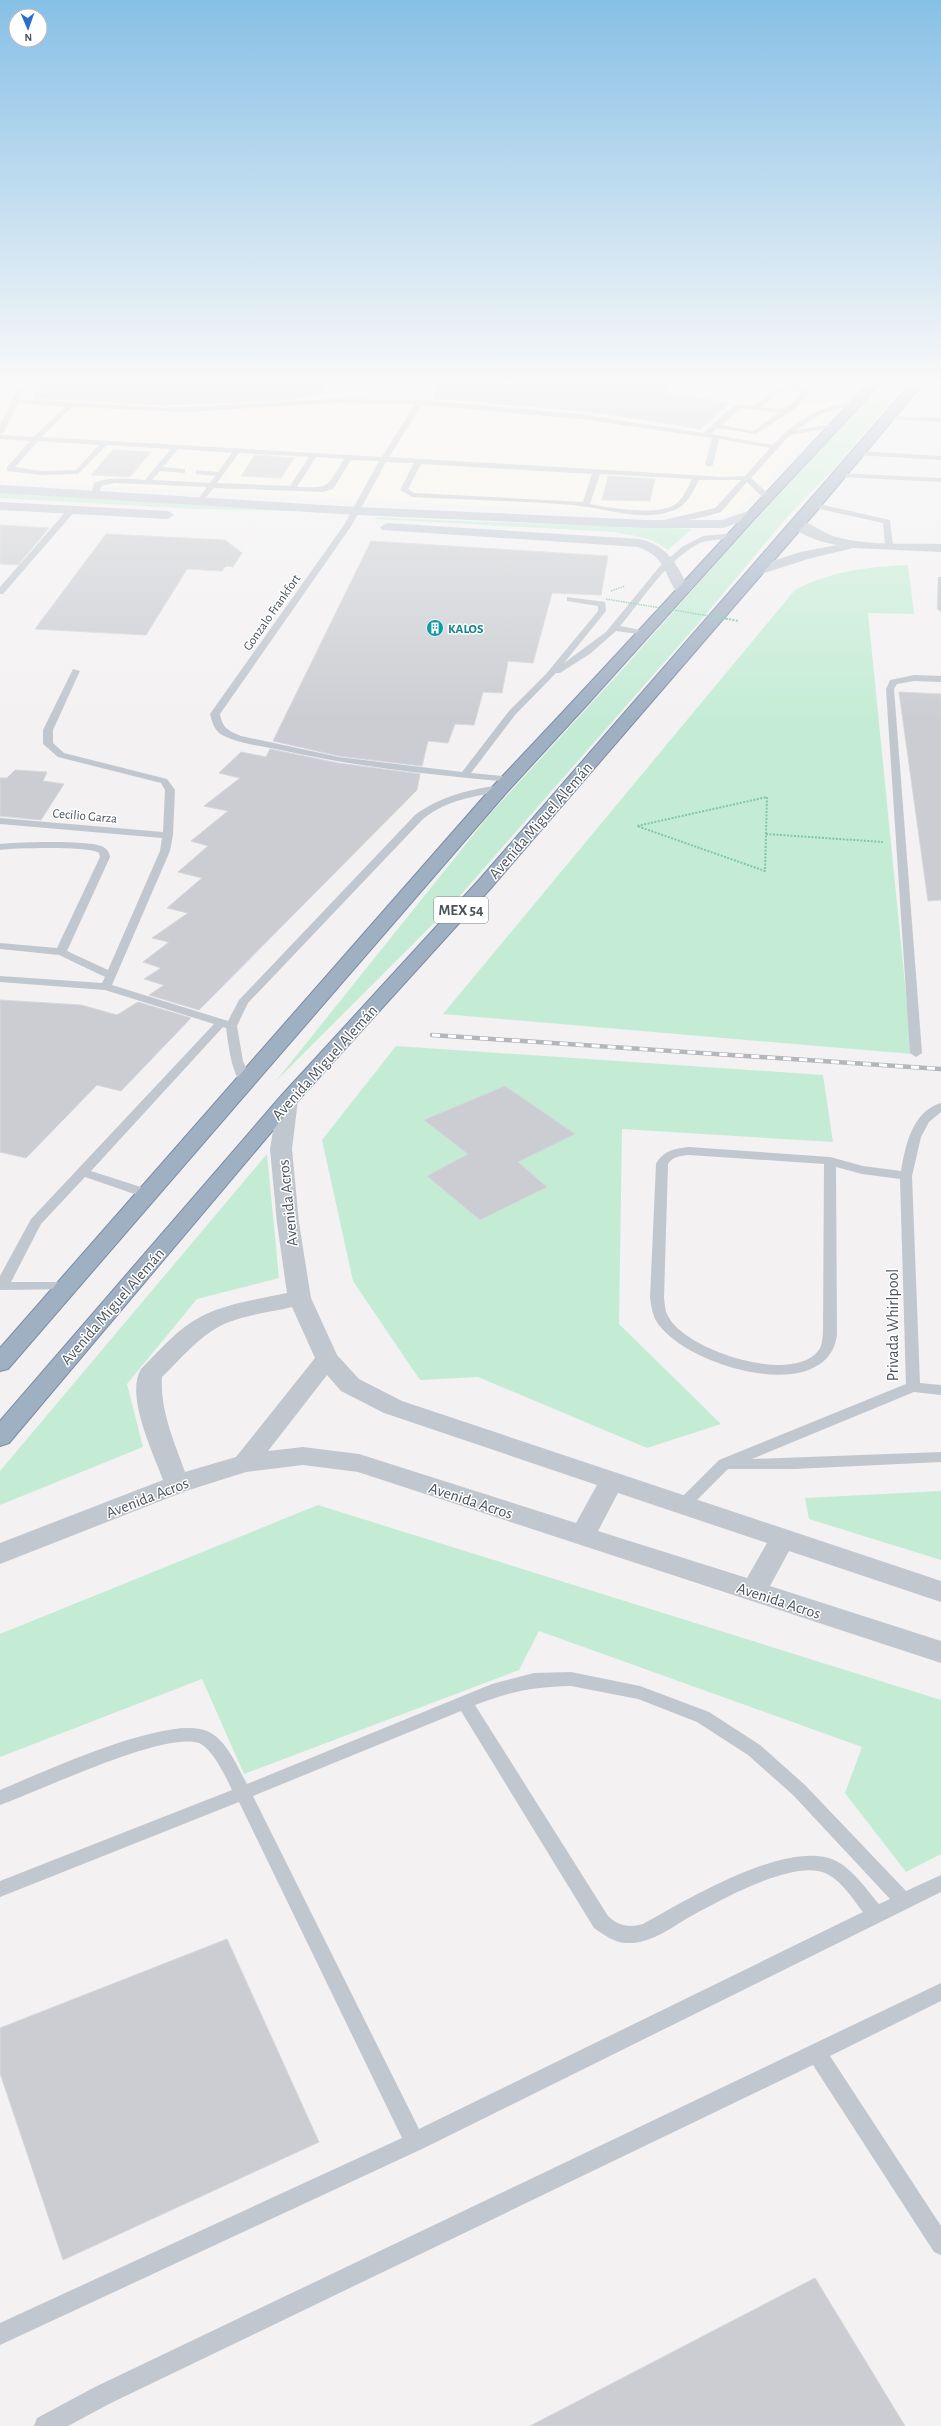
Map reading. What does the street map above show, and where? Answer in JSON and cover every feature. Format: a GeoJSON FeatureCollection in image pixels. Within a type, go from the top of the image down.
{"type":"FeatureCollection","features":[{"type":"Feature","properties":{"kind":"highway","name":"MEX 54"},"geometry":{"type":"LineString","coordinates":[[1,1361],[246,1082],[505,783],[581,703],[643,633],[684,591],[770,494]]}},
{"type":"Feature","properties":{"kind":"highway","name":"Avenida Miguel Alemán"},"geometry":{"type":"LineString","coordinates":[[0,1437],[288,1100],[485,884],[823,494]]}},
{"type":"Feature","properties":{"kind":"main road"},"geometry":{"type":"LineString","coordinates":[[71,494],[200,502],[353,518],[368,526],[622,540],[652,546],[665,555],[684,591]]}},
{"type":"Feature","properties":{"kind":"main road"},"geometry":{"type":"LineString","coordinates":[[0,506],[181,516]]}},
{"type":"Feature","properties":{"kind":"main road"},"geometry":{"type":"LineString","coordinates":[[105,512],[134,511],[353,518],[551,520],[647,524],[723,524],[752,514]]}},
{"type":"Feature","properties":{"kind":"main road"},"geometry":{"type":"LineString","coordinates":[[332,524],[353,518]]}},
{"type":"Feature","properties":{"kind":"street"},"geometry":{"type":"LineString","coordinates":[[797,523],[824,538],[858,545],[941,548]]}},
{"type":"Feature","properties":{"kind":"street"},"geometry":{"type":"LineString","coordinates":[[756,571],[805,555],[858,545]]}},
{"type":"Feature","properties":{"kind":"street","name":"Avenida Acros"},"geometry":{"type":"LineString","coordinates":[[288,1100],[281,1149],[288,1223],[299,1298],[327,1359],[350,1385],[392,1407],[941,1592]]}},
{"type":"Feature","properties":{"kind":"street"},"geometry":{"type":"LineString","coordinates":[[177,1484],[152,1414],[149,1394],[150,1375],[189,1336],[211,1321],[229,1314],[299,1298]]}},
{"type":"Feature","properties":{"kind":"street"},"geometry":{"type":"LineString","coordinates":[[244,1463],[327,1359]]}},
{"type":"Feature","properties":{"kind":"street","name":"Avenida Acros"},"geometry":{"type":"LineString","coordinates":[[0,1554],[177,1484],[244,1463],[304,1456],[359,1464],[941,1652]]}},
{"type":"Feature","properties":{"kind":"street"},"geometry":{"type":"LineString","coordinates":[[582,1536],[612,1481]]}},
{"type":"Feature","properties":{"kind":"street"},"geometry":{"type":"LineString","coordinates":[[753,1591],[783,1539]]}},
{"type":"Feature","properties":{"kind":"lane"},"geometry":{"type":"LineString","coordinates":[[200,502],[205,494]]}},
{"type":"Feature","properties":{"kind":"lane","name":"Gonzalo Frankfort"},"geometry":{"type":"LineString","coordinates":[[365,494],[353,518],[215,714],[216,725],[224,732],[239,738],[339,760],[401,769],[465,774]]}},
{"type":"Feature","properties":{"kind":"lane"},"geometry":{"type":"LineString","coordinates":[[424,494],[586,505],[595,508],[645,511],[673,509],[679,505],[686,494]]}},
{"type":"Feature","properties":{"kind":"lane"},"geometry":{"type":"LineString","coordinates":[[586,505],[589,494]]}},
{"type":"Feature","properties":{"kind":"lane"},"geometry":{"type":"LineString","coordinates":[[647,524],[683,520],[718,510],[732,494]]}},
{"type":"Feature","properties":{"kind":"lane"},"geometry":{"type":"LineString","coordinates":[[764,494],[767,497]]}},
{"type":"Feature","properties":{"kind":"lane"},"geometry":{"type":"LineString","coordinates":[[814,505],[882,519],[887,522],[889,546]]}},
{"type":"Feature","properties":{"kind":"lane"},"geometry":{"type":"LineString","coordinates":[[0,592],[72,510]]}},
{"type":"Feature","properties":{"kind":"lane"},"geometry":{"type":"LineString","coordinates":[[549,676],[588,650],[614,628],[639,595],[670,562],[688,546],[698,540],[733,535]]}},
{"type":"Feature","properties":{"kind":"lane"},"geometry":{"type":"LineString","coordinates":[[941,579],[941,609]]}},
{"type":"Feature","properties":{"kind":"lane"},"geometry":{"type":"LineString","coordinates":[[505,783],[465,774],[512,714],[549,676],[604,607],[596,602],[570,599]]}},
{"type":"Feature","properties":{"kind":"lane"},"geometry":{"type":"LineString","coordinates":[[614,628],[643,633]]}},
{"type":"Feature","properties":{"kind":"lane"},"geometry":{"type":"LineString","coordinates":[[76,671],[48,730],[48,744],[61,755],[164,781],[170,790],[168,835],[165,850],[106,987]]}},
{"type":"Feature","properties":{"kind":"lane"},"geometry":{"type":"LineString","coordinates":[[916,1053],[890,689],[893,682],[902,679],[941,679]]}},
{"type":"Feature","properties":{"kind":"lane"},"geometry":{"type":"LineString","coordinates":[[68,1286],[1,1286],[16,1256],[36,1222],[81,1172],[226,1024],[243,1002],[419,817],[432,807],[453,796],[505,783]]}},
{"type":"Feature","properties":{"kind":"lane","name":"Cecilio Garza"},"geometry":{"type":"LineString","coordinates":[[0,821],[168,835]]}},
{"type":"Feature","properties":{"kind":"lane"},"geometry":{"type":"LineString","coordinates":[[0,848],[15,845],[87,847],[98,848],[104,852],[105,858],[60,952]]}},
{"type":"Feature","properties":{"kind":"lane"},"geometry":{"type":"LineString","coordinates":[[0,946],[60,952],[110,976]]}},
{"type":"Feature","properties":{"kind":"lane"},"geometry":{"type":"LineString","coordinates":[[0,979],[106,987],[226,1024]]}},
{"type":"Feature","properties":{"kind":"lane"},"geometry":{"type":"LineString","coordinates":[[226,1024],[237,1061],[246,1082]]}},
{"type":"Feature","properties":{"kind":"lane","name":"Privada Whirlpool"},"geometry":{"type":"LineString","coordinates":[[683,1505],[724,1464],[913,1386],[906,1176],[913,1142],[922,1123],[940,1108]]}},
{"type":"Feature","properties":{"kind":"lane"},"geometry":{"type":"LineString","coordinates":[[830,1160],[830,1334],[828,1347],[820,1358],[804,1367],[783,1369],[744,1366],[723,1361],[702,1350],[673,1330],[661,1318],[657,1298],[662,1164],[666,1157],[674,1153],[689,1151],[830,1160],[862,1170],[906,1176]]}},
{"type":"Feature","properties":{"kind":"lane"},"geometry":{"type":"LineString","coordinates":[[81,1172],[148,1194]]}},
{"type":"Feature","properties":{"kind":"lane"},"geometry":{"type":"LineString","coordinates":[[913,1386],[941,1390]]}},
{"type":"Feature","properties":{"kind":"lane"},"geometry":{"type":"LineString","coordinates":[[724,1464],[794,1464],[941,1457]]}},
{"type":"Feature","properties":{"kind":"lane"},"geometry":{"type":"LineString","coordinates":[[0,1889],[243,1794],[498,1690],[534,1680],[571,1679],[640,1693],[704,1717],[754,1750],[799,1790],[904,1901]]}},
{"type":"Feature","properties":{"kind":"lane"},"geometry":{"type":"LineString","coordinates":[[465,1703],[601,1922],[614,1933],[630,1936],[646,1932],[768,1871],[803,1862],[827,1866],[848,1881],[877,1915]]}},
{"type":"Feature","properties":{"kind":"lane"},"geometry":{"type":"LineString","coordinates":[[0,1798],[143,1742],[178,1734],[201,1736],[217,1748],[243,1794],[415,2142]]}},
{"type":"Feature","properties":{"kind":"lane"},"geometry":{"type":"LineString","coordinates":[[0,2334],[415,2142],[941,1883]]}},
{"type":"Feature","properties":{"kind":"lane"},"geometry":{"type":"LineString","coordinates":[[45,2426],[103,2395],[817,2053],[941,1992]]}},
{"type":"Feature","properties":{"kind":"lane"},"geometry":{"type":"LineString","coordinates":[[817,2053],[941,2245]]}},
{"type":"Feature","properties":{"kind":"path"},"geometry":{"type":"LineString","coordinates":[[611,591],[628,585]]}},
{"type":"Feature","properties":{"kind":"path"},"geometry":{"type":"LineString","coordinates":[[606,599],[739,621]]}},
{"type":"Feature","properties":{"kind":"path"},"geometry":{"type":"LineString","coordinates":[[767,797],[766,834],[765,870],[637,826],[767,797]]}},
{"type":"Feature","properties":{"kind":"path"},"geometry":{"type":"LineString","coordinates":[[766,834],[901,843]]}},
{"type":"Feature","properties":{"kind":"shaded area"},"geometry":{"type":"Polygon","coordinates":[[[259,494],[751,494],[735,511],[725,516],[706,517],[259,494]]]}},
{"type":"Feature","properties":{"kind":"green space"},"geometry":{"type":"Polygon","coordinates":[[[0,494],[33,494],[306,511],[196,509],[0,498],[0,494]]]}},
{"type":"Feature","properties":{"kind":"green space"},"geometry":{"type":"Polygon","coordinates":[[[779,494],[809,494],[788,516],[696,626],[451,906],[276,1081],[490,814],[622,670],[779,494]]]}},
{"type":"Feature","properties":{"kind":"green space"},"geometry":{"type":"Polygon","coordinates":[[[376,517],[692,529],[668,550],[649,540],[614,532],[375,519],[376,517]]]}},
{"type":"Feature","properties":{"kind":"green space"},"geometry":{"type":"Polygon","coordinates":[[[908,565],[914,614],[868,613],[912,1054],[443,1014],[795,590],[822,578],[836,574],[879,567],[908,565]]]}},
{"type":"Feature","properties":{"kind":"green space"},"geometry":{"type":"Polygon","coordinates":[[[396,1046],[823,1075],[833,1142],[622,1129],[619,1324],[721,1424],[647,1448],[478,1377],[420,1380],[353,1281],[322,1140],[396,1046]]]}},
{"type":"Feature","properties":{"kind":"green space"},"geometry":{"type":"Polygon","coordinates":[[[267,1154],[279,1278],[197,1299],[127,1384],[143,1447],[0,1505],[0,1471],[267,1154]]]}},
{"type":"Feature","properties":{"kind":"green space"},"geometry":{"type":"Polygon","coordinates":[[[941,1491],[941,1560],[809,1519],[805,1498],[941,1491]]]}},
{"type":"Feature","properties":{"kind":"green space"},"geometry":{"type":"Polygon","coordinates":[[[318,1505],[941,1700],[941,1854],[906,1872],[845,1793],[862,1747],[539,1631],[519,1670],[244,1774],[202,1679],[0,1757],[0,1634],[318,1505]]]}},
{"type":"Feature","properties":{"kind":"building"},"geometry":{"type":"Polygon","coordinates":[[[603,494],[652,494],[650,501],[602,500],[603,494]]]}},
{"type":"Feature","properties":{"kind":"building"},"geometry":{"type":"Polygon","coordinates":[[[0,525],[49,528],[18,565],[0,564],[0,525]]]}},
{"type":"Feature","properties":{"kind":"building"},"geometry":{"type":"Polygon","coordinates":[[[106,534],[225,540],[242,553],[233,567],[226,566],[222,571],[187,569],[146,635],[35,629],[106,534]]]}},
{"type":"Feature","properties":{"kind":"building","name":"KALOS"},"geometry":{"type":"Polygon","coordinates":[[[371,541],[608,556],[601,595],[552,593],[533,663],[508,661],[502,693],[483,692],[474,725],[455,724],[448,743],[428,741],[422,766],[339,756],[273,741],[371,541]]]}},
{"type":"Feature","properties":{"kind":"building"},"geometry":{"type":"Polygon","coordinates":[[[899,692],[941,694],[941,900],[928,901],[899,692]]]}},
{"type":"Feature","properties":{"kind":"building"},"geometry":{"type":"Polygon","coordinates":[[[270,749],[338,763],[420,774],[417,790],[199,1010],[149,995],[164,985],[144,979],[161,968],[143,962],[169,942],[152,938],[188,913],[167,908],[202,878],[178,872],[208,846],[191,841],[228,811],[204,806],[240,778],[219,773],[241,752],[266,757],[270,749]]]}},
{"type":"Feature","properties":{"kind":"building"},"geometry":{"type":"Polygon","coordinates":[[[15,770],[47,772],[43,781],[64,784],[41,820],[0,816],[0,778],[7,778],[15,770]]]}},
{"type":"Feature","properties":{"kind":"building"},"geometry":{"type":"Polygon","coordinates":[[[0,1000],[81,1005],[117,1015],[138,1002],[191,1018],[121,1091],[97,1085],[26,1158],[0,1152],[0,1000]]]}},
{"type":"Feature","properties":{"kind":"building"},"geometry":{"type":"Polygon","coordinates":[[[505,1086],[575,1134],[518,1162],[547,1187],[480,1220],[427,1176],[468,1154],[424,1120],[505,1086]]]}},
{"type":"Feature","properties":{"kind":"building"},"geometry":{"type":"Polygon","coordinates":[[[227,1939],[319,2142],[63,2260],[0,2073],[0,2028],[227,1939]]]}},
{"type":"Feature","properties":{"kind":"building"},"geometry":{"type":"Polygon","coordinates":[[[815,2278],[905,2426],[530,2426],[815,2278]]]}},
{"type":"Feature","properties":{"kind":"railway"},"geometry":{"type":"LineString","coordinates":[[432,1035],[941,1069]]}},
{"type":"Feature","properties":{"kind":"place","name":"KALOS"},"geometry":{"type":"Point","coordinates":[435,628]}}]}
